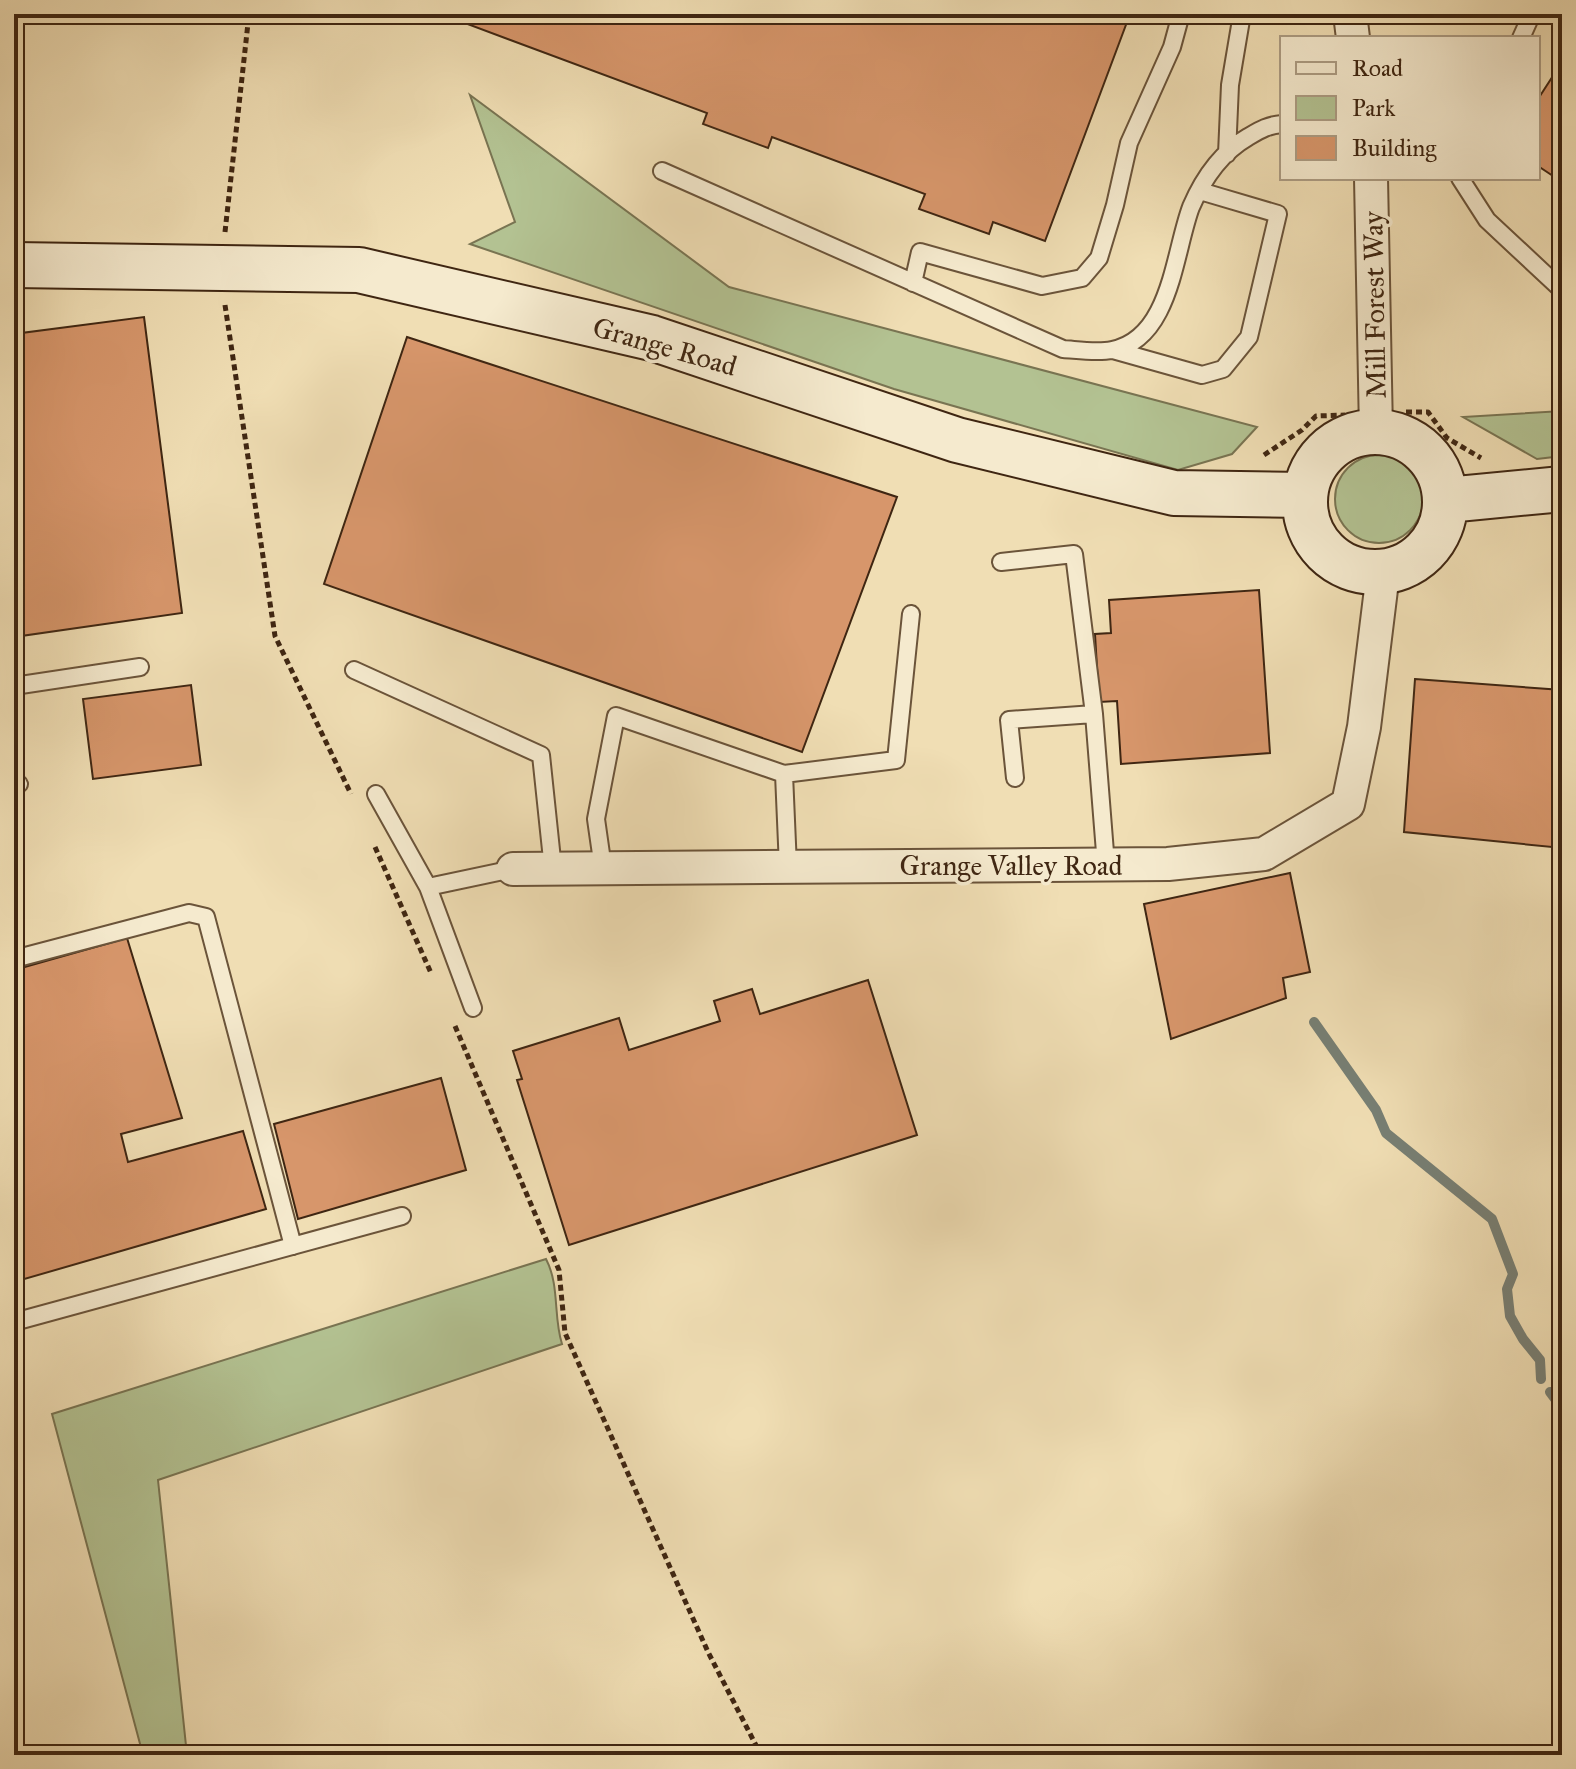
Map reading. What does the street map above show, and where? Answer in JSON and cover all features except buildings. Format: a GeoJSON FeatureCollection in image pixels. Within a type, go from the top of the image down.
{"type":"FeatureCollection","features":[{"type":"Feature","properties":{"kind":"main road","name":"Grange Road"},"geometry":{"type":"LineString","coordinates":[[14,265],[359,270],[652,338],[957,440],[1174,493],[1304,495]]}},
{"type":"Feature","properties":{"kind":"main road"},"geometry":{"type":"LineString","coordinates":[[1376,422],[1428,454],[1447,500],[1436,539],[1410,564],[1383,573],[1346,567],[1322,549],[1307,523],[1304,495],[1315,465],[1337,442],[1376,422]]}},
{"type":"Feature","properties":{"kind":"main road"},"geometry":{"type":"LineString","coordinates":[[1447,500],[1562,489]]}},
{"type":"Feature","properties":{"kind":"street"},"geometry":{"type":"LineString","coordinates":[[1350,14],[1353,36]]}},
{"type":"Feature","properties":{"kind":"street","name":"Mill Forest Way"},"geometry":{"type":"LineString","coordinates":[[1371,180],[1376,422]]}},
{"type":"Feature","properties":{"kind":"street","name":"Grange Valley Road"},"geometry":{"type":"LineString","coordinates":[[513,869],[1168,864],[1264,854],[1348,804],[1364,727],[1383,573]]}},
{"type":"Feature","properties":{"kind":"lane"},"geometry":{"type":"LineString","coordinates":[[913,283],[920,252],[1042,286],[1082,278],[1099,258],[1129,143],[1172,47],[1181,14]]}},
{"type":"Feature","properties":{"kind":"lane"},"geometry":{"type":"LineString","coordinates":[[1227,154],[1230,85],[1242,14]]}},
{"type":"Feature","properties":{"kind":"lane"},"geometry":{"type":"LineString","coordinates":[[1522,36],[1530,18],[1523,14]]}},
{"type":"Feature","properties":{"kind":"lane"},"geometry":{"type":"LineString","coordinates":[[1113,350],[1155,322],[1192,207],[1210,172],[1236,144],[1269,125],[1280,124]]}},
{"type":"Feature","properties":{"kind":"lane"},"geometry":{"type":"LineString","coordinates":[[662,171],[1063,349],[1113,350],[1202,375],[1223,369],[1249,337],[1278,214],[1200,191]]}},
{"type":"Feature","properties":{"kind":"lane"},"geometry":{"type":"LineString","coordinates":[[1461,180],[1487,220],[1562,290]]}},
{"type":"Feature","properties":{"kind":"lane"},"geometry":{"type":"LineString","coordinates":[[1001,562],[1074,554],[1094,714],[1106,865]]}},
{"type":"Feature","properties":{"kind":"lane"},"geometry":{"type":"LineString","coordinates":[[603,868],[596,819],[616,716],[784,774],[896,760],[911,614]]}},
{"type":"Feature","properties":{"kind":"lane"},"geometry":{"type":"LineString","coordinates":[[14,686],[140,667]]}},
{"type":"Feature","properties":{"kind":"lane"},"geometry":{"type":"LineString","coordinates":[[354,670],[541,755],[553,869]]}},
{"type":"Feature","properties":{"kind":"lane"},"geometry":{"type":"LineString","coordinates":[[1015,778],[1009,720],[1094,714]]}},
{"type":"Feature","properties":{"kind":"lane"},"geometry":{"type":"LineString","coordinates":[[784,774],[788,867]]}},
{"type":"Feature","properties":{"kind":"lane"},"geometry":{"type":"LineString","coordinates":[[376,794],[428,887],[473,1008]]}},
{"type":"Feature","properties":{"kind":"lane","name":"Grange Valley Road"},"geometry":{"type":"LineString","coordinates":[[428,887],[513,869]]}},
{"type":"Feature","properties":{"kind":"lane"},"geometry":{"type":"LineString","coordinates":[[14,959],[189,913],[206,917],[293,1246]]}},
{"type":"Feature","properties":{"kind":"lane"},"geometry":{"type":"LineString","coordinates":[[14,1322],[402,1216]]}},
{"type":"Feature","properties":{"kind":"path"},"geometry":{"type":"LineString","coordinates":[[1376,422],[1428,412],[1447,438],[1484,460]]}},
{"type":"Feature","properties":{"kind":"green space"},"geometry":{"type":"Polygon","coordinates":[[[470,95],[729,287],[1257,427],[1232,454],[1178,470],[894,389],[470,244],[515,222],[470,95]]]}},
{"type":"Feature","properties":{"kind":"green space"},"geometry":{"type":"Polygon","coordinates":[[[1562,411],[1562,456],[1537,459],[1463,417],[1562,411]]]}},
{"type":"Feature","properties":{"kind":"green space"},"geometry":{"type":"Polygon","coordinates":[[[1379,455],[1404,462],[1416,474],[1423,499],[1416,524],[1404,536],[1379,543],[1354,536],[1342,524],[1335,499],[1342,474],[1354,462],[1379,455]]]}},
{"type":"Feature","properties":{"kind":"green space"},"geometry":{"type":"Polygon","coordinates":[[[546,1259],[553,1280],[562,1344],[158,1480],[187,1755],[143,1755],[52,1414],[546,1259]]]}},
{"type":"Feature","properties":{"kind":"waterway"},"geometry":{"type":"LineString","coordinates":[[1314,1022],[1376,1110],[1386,1133],[1492,1219],[1513,1274],[1507,1289],[1510,1316],[1540,1360],[1541,1379]]}},
{"type":"Feature","properties":{"kind":"waterway"},"geometry":{"type":"LineString","coordinates":[[1550,1392],[1562,1408]]}}]}
